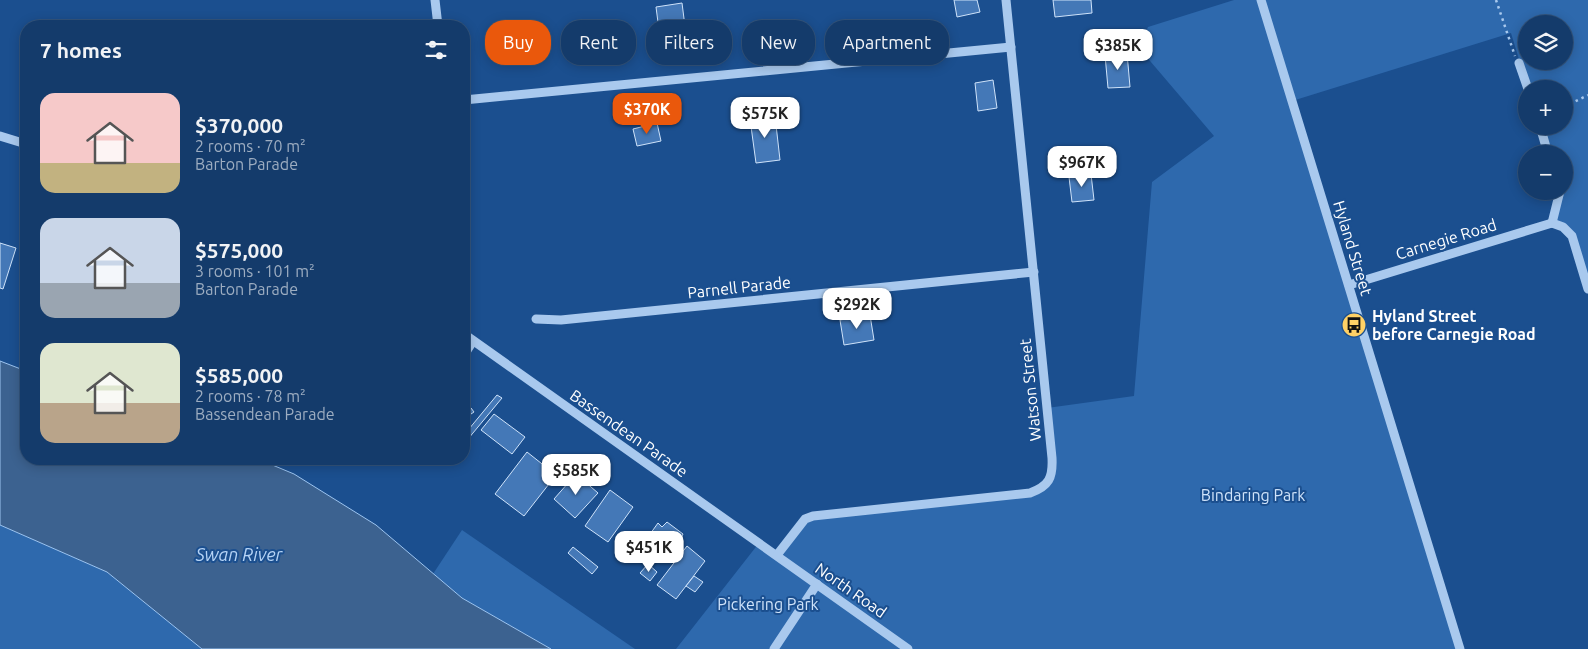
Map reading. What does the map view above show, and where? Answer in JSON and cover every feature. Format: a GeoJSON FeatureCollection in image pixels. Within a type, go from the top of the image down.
{"type":"FeatureCollection","features":[{"type":"Feature","properties":{"kind":"street"},"geometry":{"type":"LineString","coordinates":[[435,0],[437,20]]}},
{"type":"Feature","properties":{"kind":"street","name":"Watson Street"},"geometry":{"type":"LineString","coordinates":[[777,555],[805,519],[813,516],[1030,493],[1041,489],[1049,480],[1052,471],[1052,458],[1006,0]]}},
{"type":"Feature","properties":{"kind":"street","name":"Hyland Street"},"geometry":{"type":"LineString","coordinates":[[1261,0],[1460,649]]}},
{"type":"Feature","properties":{"kind":"street"},"geometry":{"type":"LineString","coordinates":[[470,99],[1011,47]]}},
{"type":"Feature","properties":{"kind":"street"},"geometry":{"type":"LineString","coordinates":[[0,136],[20,142]]}},
{"type":"Feature","properties":{"kind":"street"},"geometry":{"type":"LineString","coordinates":[[1558,200],[1552,223],[1563,227],[1572,236],[1588,289]]}},
{"type":"Feature","properties":{"kind":"street","name":"Carnegie Road"},"geometry":{"type":"LineString","coordinates":[[1349,285],[1552,223]]}},
{"type":"Feature","properties":{"kind":"street","name":"Parnell Parade"},"geometry":{"type":"LineString","coordinates":[[536,319],[561,320],[1034,272]]}},
{"type":"Feature","properties":{"kind":"street","name":"Bassendean Parade"},"geometry":{"type":"LineString","coordinates":[[470,339],[777,555]]}},
{"type":"Feature","properties":{"kind":"street"},"geometry":{"type":"LineString","coordinates":[[470,346],[473,341]]}},
{"type":"Feature","properties":{"kind":"street","name":"North Road"},"geometry":{"type":"LineString","coordinates":[[777,555],[908,649]]}},
{"type":"Feature","properties":{"kind":"street"},"geometry":{"type":"LineString","coordinates":[[774,649],[816,584]]}},
{"type":"Feature","properties":{"kind":"path"},"geometry":{"type":"LineString","coordinates":[[1496,0],[1515,58],[1518,61]]}},
{"type":"Feature","properties":{"kind":"path"},"geometry":{"type":"LineString","coordinates":[[1573,103],[1588,96]]}},
{"type":"Feature","properties":{"kind":"green space","name":"Bindaring Park"},"geometry":{"type":"Polygon","coordinates":[[[1234,0],[1588,0],[1588,289],[1572,236],[1552,223],[1561,200],[1573,200],[1573,145],[1545,145],[1543,135],[1573,135],[1573,80],[1525,80],[1522,70],[1573,70],[1573,15],[1518,15],[1518,56],[1511,33],[1292,101],[1460,649],[676,649],[759,543],[777,555],[805,519],[1030,493],[1049,480],[1047,408],[1134,396],[1152,182],[1214,136],[1139,48],[1148,27],[1234,0]]]}},
{"type":"Feature","properties":{"kind":"green space"},"geometry":{"type":"Polygon","coordinates":[[[0,525],[107,572],[202,649],[0,649],[0,525]]]}},
{"type":"Feature","properties":{"kind":"green space"},"geometry":{"type":"Polygon","coordinates":[[[462,530],[635,649],[551,649],[462,598],[433,574],[462,530]]]}},
{"type":"Feature","properties":{"kind":"water","name":"Swan River"},"geometry":{"type":"Polygon","coordinates":[[[0,361],[20,369],[20,465],[272,465],[294,474],[376,525],[462,598],[551,649],[202,649],[107,572],[0,525],[0,361]]]}},
{"type":"Feature","properties":{"kind":"building"},"geometry":{"type":"Polygon","coordinates":[[[954,0],[977,0],[980,12],[957,17],[954,0]]]}},
{"type":"Feature","properties":{"kind":"building"},"geometry":{"type":"Polygon","coordinates":[[[1053,0],[1091,0],[1092,13],[1055,17],[1053,0]]]}},
{"type":"Feature","properties":{"kind":"building"},"geometry":{"type":"Polygon","coordinates":[[[682,3],[684,20],[658,20],[656,7],[682,3]]]}},
{"type":"Feature","properties":{"kind":"building"},"geometry":{"type":"Polygon","coordinates":[[[1127,53],[1130,87],[1108,88],[1105,55],[1127,53]]]}},
{"type":"Feature","properties":{"kind":"building"},"geometry":{"type":"Polygon","coordinates":[[[993,80],[997,108],[978,111],[975,83],[993,80]]]}},
{"type":"Feature","properties":{"kind":"building"},"geometry":{"type":"Polygon","coordinates":[[[775,116],[780,160],[756,163],[750,119],[775,116]]]}},
{"type":"Feature","properties":{"kind":"building"},"geometry":{"type":"Polygon","coordinates":[[[657,123],[661,141],[637,146],[633,129],[657,123]]]}},
{"type":"Feature","properties":{"kind":"building"},"geometry":{"type":"Polygon","coordinates":[[[1091,174],[1094,200],[1072,202],[1069,177],[1091,174]]]}},
{"type":"Feature","properties":{"kind":"building"},"geometry":{"type":"Polygon","coordinates":[[[0,243],[16,248],[3,289],[0,288],[0,243]]]}},
{"type":"Feature","properties":{"kind":"building"},"geometry":{"type":"Polygon","coordinates":[[[870,315],[874,340],[844,345],[840,320],[870,315]]]}},
{"type":"Feature","properties":{"kind":"building"},"geometry":{"type":"Polygon","coordinates":[[[497,395],[502,398],[470,437],[470,428],[497,395]]]}},
{"type":"Feature","properties":{"kind":"building"},"geometry":{"type":"Polygon","coordinates":[[[494,414],[525,437],[512,454],[481,430],[494,414]]]}},
{"type":"Feature","properties":{"kind":"building"},"geometry":{"type":"Polygon","coordinates":[[[527,452],[556,475],[524,516],[495,494],[527,452]]]}},
{"type":"Feature","properties":{"kind":"building"},"geometry":{"type":"Polygon","coordinates":[[[576,474],[598,493],[575,518],[554,499],[576,474]]]}},
{"type":"Feature","properties":{"kind":"building"},"geometry":{"type":"Polygon","coordinates":[[[610,490],[633,507],[608,542],[585,526],[610,490]]]}},
{"type":"Feature","properties":{"kind":"building"},"geometry":{"type":"Polygon","coordinates":[[[667,522],[683,534],[677,547],[671,546],[650,566],[635,555],[658,523],[662,527],[667,522]]]}},
{"type":"Feature","properties":{"kind":"building"},"geometry":{"type":"Polygon","coordinates":[[[687,546],[705,561],[676,599],[657,585],[687,546]]]}},
{"type":"Feature","properties":{"kind":"building"},"geometry":{"type":"Polygon","coordinates":[[[573,547],[598,567],[592,574],[568,553],[573,547]]]}},
{"type":"Feature","properties":{"kind":"building"},"geometry":{"type":"Polygon","coordinates":[[[648,564],[657,572],[650,581],[640,573],[648,564]]]}},
{"type":"Feature","properties":{"kind":"building"},"geometry":{"type":"Polygon","coordinates":[[[694,576],[703,582],[695,592],[686,586],[694,576]]]}},
{"type":"Feature","properties":{"kind":"place","name":"Hyland Street before Carnegie Road"},"geometry":{"type":"Point","coordinates":[1354,325]}},
{"type":"Feature","properties":{"kind":"park label","name":"Pickering Park"},"geometry":{"type":"Point","coordinates":[768,604]}}]}
